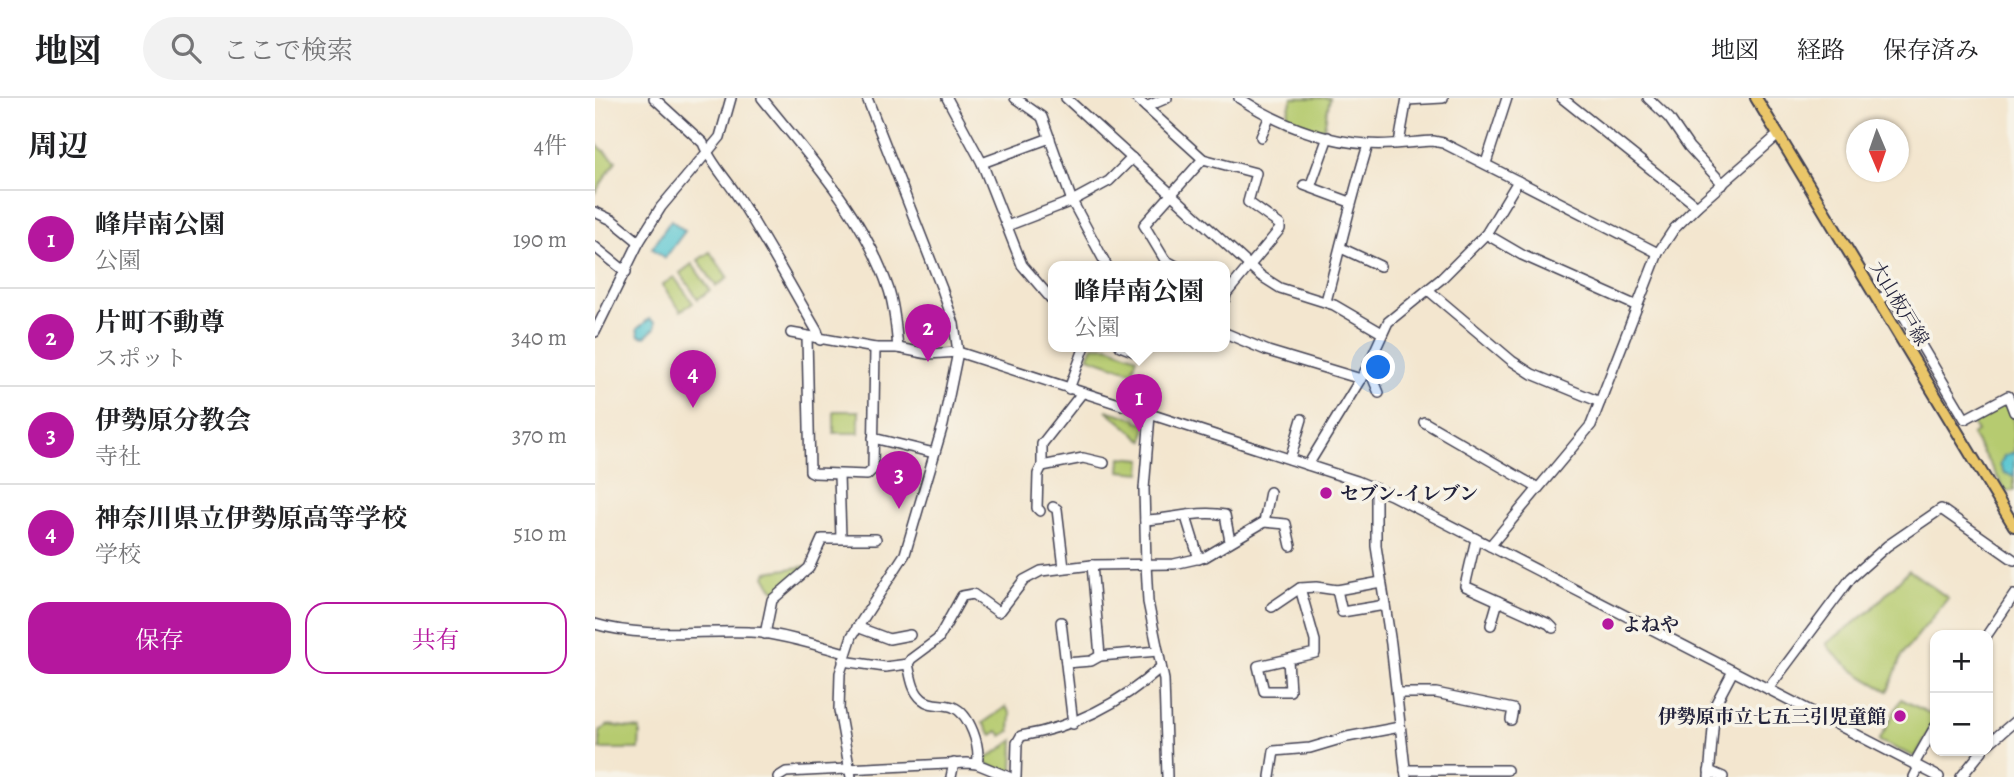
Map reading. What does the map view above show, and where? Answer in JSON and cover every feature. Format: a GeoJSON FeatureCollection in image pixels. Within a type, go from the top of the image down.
{"type":"FeatureCollection","features":[{"type":"Feature","properties":{"kind":"main road","name":"大山板戸線"},"geometry":{"type":"LineString","coordinates":[[1756,98],[2014,526]]}},
{"type":"Feature","properties":{"kind":"street"},"geometry":{"type":"LineString","coordinates":[[654,98],[703,143],[789,281],[820,340]]}},
{"type":"Feature","properties":{"kind":"street"},"geometry":{"type":"LineString","coordinates":[[595,332],[639,242],[671,192],[720,137],[731,98]]}},
{"type":"Feature","properties":{"kind":"street"},"geometry":{"type":"LineString","coordinates":[[762,98],[836,189],[858,223],[889,290],[898,348]]}},
{"type":"Feature","properties":{"kind":"street"},"geometry":{"type":"LineString","coordinates":[[851,773],[839,710],[839,681],[844,657],[857,627],[905,554],[947,407],[958,352],[954,324],[942,289],[867,98]]}},
{"type":"Feature","properties":{"kind":"street"},"geometry":{"type":"LineString","coordinates":[[947,98],[982,163],[1022,265],[1048,295]]}},
{"type":"Feature","properties":{"kind":"street"},"geometry":{"type":"LineString","coordinates":[[1015,98],[1042,117],[1072,201],[1104,261]]}},
{"type":"Feature","properties":{"kind":"street"},"geometry":{"type":"LineString","coordinates":[[1066,98],[1250,267],[1280,288],[1326,301],[1382,333]]}},
{"type":"Feature","properties":{"kind":"street"},"geometry":{"type":"LineString","coordinates":[[1136,98],[1203,159],[1256,173],[1248,202],[1280,225],[1280,229],[1230,289]]}},
{"type":"Feature","properties":{"kind":"street"},"geometry":{"type":"LineString","coordinates":[[1146,107],[1167,98]]}},
{"type":"Feature","properties":{"kind":"street"},"geometry":{"type":"LineString","coordinates":[[1239,98],[1269,118],[1328,137],[1368,145],[1443,143],[1658,253]]}},
{"type":"Feature","properties":{"kind":"street"},"geometry":{"type":"LineString","coordinates":[[1399,143],[1407,99],[1443,98]]}},
{"type":"Feature","properties":{"kind":"street"},"geometry":{"type":"LineString","coordinates":[[1486,163],[1507,98]]}},
{"type":"Feature","properties":{"kind":"street"},"geometry":{"type":"LineString","coordinates":[[1562,98],[1697,206]]}},
{"type":"Feature","properties":{"kind":"street"},"geometry":{"type":"LineString","coordinates":[[1648,98],[1669,118],[1689,147],[1723,184]]}},
{"type":"Feature","properties":{"kind":"street"},"geometry":{"type":"LineString","coordinates":[[1261,137],[1269,118]]}},
{"type":"Feature","properties":{"kind":"street"},"geometry":{"type":"LineString","coordinates":[[1490,546],[1591,425],[1658,253],[1674,229],[1778,135]]}},
{"type":"Feature","properties":{"kind":"street"},"geometry":{"type":"LineString","coordinates":[[1328,137],[1307,186],[1350,202]]}},
{"type":"Feature","properties":{"kind":"street"},"geometry":{"type":"LineString","coordinates":[[982,163],[1050,138]]}},
{"type":"Feature","properties":{"kind":"street"},"geometry":{"type":"LineString","coordinates":[[1326,301],[1350,202],[1368,145]]}},
{"type":"Feature","properties":{"kind":"street"},"geometry":{"type":"LineString","coordinates":[[1007,226],[1072,201],[1109,181],[1132,158]]}},
{"type":"Feature","properties":{"kind":"street"},"geometry":{"type":"LineString","coordinates":[[1162,261],[1144,225],[1203,159]]}},
{"type":"Feature","properties":{"kind":"street"},"geometry":{"type":"LineString","coordinates":[[1308,465],[1361,379],[1388,322],[1428,290],[1486,234],[1518,181]]}},
{"type":"Feature","properties":{"kind":"street"},"geometry":{"type":"LineString","coordinates":[[595,212],[612,220],[639,242]]}},
{"type":"Feature","properties":{"kind":"street"},"geometry":{"type":"LineString","coordinates":[[1486,234],[1522,254],[1637,306]]}},
{"type":"Feature","properties":{"kind":"street"},"geometry":{"type":"LineString","coordinates":[[595,247],[626,272]]}},
{"type":"Feature","properties":{"kind":"street"},"geometry":{"type":"LineString","coordinates":[[1341,248],[1380,266]]}},
{"type":"Feature","properties":{"kind":"street"},"geometry":{"type":"LineString","coordinates":[[1428,290],[1512,361],[1532,374],[1600,402]]}},
{"type":"Feature","properties":{"kind":"street"},"geometry":{"type":"LineString","coordinates":[[1878,300],[1890,293],[1965,419],[2008,396],[2014,412]]}},
{"type":"Feature","properties":{"kind":"street"},"geometry":{"type":"LineString","coordinates":[[792,333],[875,348],[898,348],[928,354],[958,352],[1377,489],[1939,777]]}},
{"type":"Feature","properties":{"kind":"street"},"geometry":{"type":"LineString","coordinates":[[1230,335],[1269,351],[1361,379]]}},
{"type":"Feature","properties":{"kind":"street"},"geometry":{"type":"LineString","coordinates":[[807,337],[810,471],[866,475],[873,469],[875,348]]}},
{"type":"Feature","properties":{"kind":"street"},"geometry":{"type":"LineString","coordinates":[[1069,389],[1082,352]]}},
{"type":"Feature","properties":{"kind":"street"},"geometry":{"type":"LineString","coordinates":[[1135,352],[1140,354]]}},
{"type":"Feature","properties":{"kind":"street"},"geometry":{"type":"LineString","coordinates":[[1366,370],[1372,376],[1379,393]]}},
{"type":"Feature","properties":{"kind":"street"},"geometry":{"type":"LineString","coordinates":[[1040,511],[1037,508],[1038,474],[1042,466],[1042,444],[1082,393]]}},
{"type":"Feature","properties":{"kind":"street"},"geometry":{"type":"LineString","coordinates":[[1150,415],[1145,465],[1146,564],[1148,602],[1164,680],[1167,777]]}},
{"type":"Feature","properties":{"kind":"street"},"geometry":{"type":"LineString","coordinates":[[1290,459],[1302,419]]}},
{"type":"Feature","properties":{"kind":"street"},"geometry":{"type":"LineString","coordinates":[[1424,422],[1538,488]]}},
{"type":"Feature","properties":{"kind":"street"},"geometry":{"type":"LineString","coordinates":[[873,438],[934,453]]}},
{"type":"Feature","properties":{"kind":"street"},"geometry":{"type":"LineString","coordinates":[[1042,466],[1083,458],[1104,463]]}},
{"type":"Feature","properties":{"kind":"street"},"geometry":{"type":"LineString","coordinates":[[839,475],[841,538]]}},
{"type":"Feature","properties":{"kind":"street"},"geometry":{"type":"LineString","coordinates":[[1377,489],[1374,528],[1397,693],[1405,774],[1503,767]]}},
{"type":"Feature","properties":{"kind":"street"},"geometry":{"type":"LineString","coordinates":[[1265,522],[1270,492]]}},
{"type":"Feature","properties":{"kind":"street"},"geometry":{"type":"LineString","coordinates":[[1053,507],[1058,509],[1064,568]]}},
{"type":"Feature","properties":{"kind":"street"},"geometry":{"type":"LineString","coordinates":[[1768,689],[1851,578],[1887,546],[1941,509],[2014,560]]}},
{"type":"Feature","properties":{"kind":"street"},"geometry":{"type":"LineString","coordinates":[[1145,520],[1206,513],[1225,515],[1230,541]]}},
{"type":"Feature","properties":{"kind":"street"},"geometry":{"type":"LineString","coordinates":[[1186,517],[1199,559]]}},
{"type":"Feature","properties":{"kind":"street"},"geometry":{"type":"LineString","coordinates":[[977,764],[979,757],[966,718],[955,708],[924,701],[914,688],[908,664],[938,639],[962,596],[973,594],[998,612],[1030,576],[1041,572],[1092,565],[1174,564],[1199,559],[1216,552],[1265,522],[1286,524],[1290,546]]}},
{"type":"Feature","properties":{"kind":"street"},"geometry":{"type":"LineString","coordinates":[[765,634],[772,600],[809,568],[822,539],[876,540]]}},
{"type":"Feature","properties":{"kind":"street"},"geometry":{"type":"LineString","coordinates":[[1476,539],[1465,586],[1553,628]]}},
{"type":"Feature","properties":{"kind":"street"},"geometry":{"type":"LineString","coordinates":[[1092,565],[1100,656]]}},
{"type":"Feature","properties":{"kind":"street"},"geometry":{"type":"LineString","coordinates":[[1272,607],[1300,588],[1337,590],[1381,582]]}},
{"type":"Feature","properties":{"kind":"street"},"geometry":{"type":"LineString","coordinates":[[1288,660],[1290,691],[1264,691],[1258,666],[1315,653],[1315,641],[1300,588]]}},
{"type":"Feature","properties":{"kind":"street"},"geometry":{"type":"LineString","coordinates":[[1337,590],[1342,612],[1385,605]]}},
{"type":"Feature","properties":{"kind":"street"},"geometry":{"type":"LineString","coordinates":[[1990,630],[2014,595]]}},
{"type":"Feature","properties":{"kind":"street"},"geometry":{"type":"LineString","coordinates":[[1491,625],[1498,601]]}},
{"type":"Feature","properties":{"kind":"street"},"geometry":{"type":"LineString","coordinates":[[1061,622],[1073,724]]}},
{"type":"Feature","properties":{"kind":"street"},"geometry":{"type":"LineString","coordinates":[[595,624],[652,632],[752,631],[885,667],[908,664]]}},
{"type":"Feature","properties":{"kind":"street"},"geometry":{"type":"LineString","coordinates":[[857,627],[889,639],[906,638]]}},
{"type":"Feature","properties":{"kind":"street"},"geometry":{"type":"LineString","coordinates":[[1066,663],[1091,661],[1100,656],[1158,651]]}},
{"type":"Feature","properties":{"kind":"street"},"geometry":{"type":"LineString","coordinates":[[1016,777],[1017,743],[1020,736],[1073,724],[1120,700],[1161,667]]}},
{"type":"Feature","properties":{"kind":"street"},"geometry":{"type":"LineString","coordinates":[[1723,777],[1709,774],[1715,705],[1733,671]]}},
{"type":"Feature","properties":{"kind":"street"},"geometry":{"type":"LineString","coordinates":[[1397,693],[1436,693],[1513,709],[1511,720]]}},
{"type":"Feature","properties":{"kind":"street"},"geometry":{"type":"LineString","coordinates":[[1993,740],[2014,722]]}},
{"type":"Feature","properties":{"kind":"street"},"geometry":{"type":"LineString","coordinates":[[1270,777],[1274,751],[1310,748],[1347,737],[1401,727]]}},
{"type":"Feature","properties":{"kind":"street"},"geometry":{"type":"LineString","coordinates":[[1914,777],[1930,738]]}},
{"type":"Feature","properties":{"kind":"street"},"geometry":{"type":"LineString","coordinates":[[1961,777],[1978,756]]}},
{"type":"Feature","properties":{"kind":"street"},"geometry":{"type":"LineString","coordinates":[[951,777],[954,763]]}},
{"type":"Feature","properties":{"kind":"street"},"geometry":{"type":"LineString","coordinates":[[778,777],[786,772],[851,773],[954,763],[977,764],[1009,777]]}},
{"type":"Feature","properties":{"kind":"green space"},"geometry":{"type":"Polygon","coordinates":[[[1292,98],[1330,98],[1323,133],[1285,121],[1292,98]]]}},
{"type":"Feature","properties":{"kind":"green space"},"geometry":{"type":"Polygon","coordinates":[[[595,143],[616,161],[595,193],[595,143]]]}},
{"type":"Feature","properties":{"kind":"green space"},"geometry":{"type":"Polygon","coordinates":[[[710,252],[728,278],[716,286],[698,260],[710,252]]]}},
{"type":"Feature","properties":{"kind":"green space"},"geometry":{"type":"Polygon","coordinates":[[[692,264],[710,290],[698,299],[680,273],[692,264]]]}},
{"type":"Feature","properties":{"kind":"green space"},"geometry":{"type":"Polygon","coordinates":[[[674,277],[693,303],[681,311],[662,285],[674,277]]]}},
{"type":"Feature","properties":{"kind":"green space"},"geometry":{"type":"Polygon","coordinates":[[[1090,352],[1124,352],[1137,357],[1132,372],[1088,357],[1090,352]]]}},
{"type":"Feature","properties":{"kind":"green space"},"geometry":{"type":"Polygon","coordinates":[[[2004,402],[2014,418],[2014,491],[2006,491],[1972,435],[1977,432],[1972,418],[2004,402]]]}},
{"type":"Feature","properties":{"kind":"green space"},"geometry":{"type":"Polygon","coordinates":[[[1106,410],[1146,424],[1144,441],[1106,410]]]}},
{"type":"Feature","properties":{"kind":"green space"},"geometry":{"type":"Polygon","coordinates":[[[834,411],[859,411],[859,433],[834,433],[834,411]]]}},
{"type":"Feature","properties":{"kind":"green space"},"geometry":{"type":"Polygon","coordinates":[[[1121,457],[1142,459],[1141,473],[1120,471],[1121,457]]]}},
{"type":"Feature","properties":{"kind":"green space"},"geometry":{"type":"Polygon","coordinates":[[[808,566],[778,593],[765,576],[767,572],[808,566]]]}},
{"type":"Feature","properties":{"kind":"green space"},"geometry":{"type":"Polygon","coordinates":[[[1909,570],[1948,598],[1902,655],[1888,691],[1847,665],[1826,644],[1870,611],[1909,570]]]}},
{"type":"Feature","properties":{"kind":"green space"},"geometry":{"type":"Polygon","coordinates":[[[1901,699],[1930,714],[1930,730],[1915,757],[1879,741],[1901,699]]]}},
{"type":"Feature","properties":{"kind":"green space"},"geometry":{"type":"Polygon","coordinates":[[[1006,707],[1011,714],[1010,731],[1002,736],[998,731],[992,735],[983,723],[1006,707]]]}},
{"type":"Feature","properties":{"kind":"green space"},"geometry":{"type":"Polygon","coordinates":[[[608,725],[640,729],[639,749],[600,749],[600,732],[608,725]]]}},
{"type":"Feature","properties":{"kind":"green space"},"geometry":{"type":"Polygon","coordinates":[[[1014,740],[1013,770],[1009,773],[982,762],[1014,740]]]}},
{"type":"Feature","properties":{"kind":"water"},"geometry":{"type":"Polygon","coordinates":[[[671,220],[685,231],[665,258],[652,248],[671,220]]]}},
{"type":"Feature","properties":{"kind":"water"},"geometry":{"type":"Polygon","coordinates":[[[649,319],[655,322],[655,328],[645,337],[639,336],[637,329],[649,319]]]}},
{"type":"Feature","properties":{"kind":"water"},"geometry":{"type":"Polygon","coordinates":[[[2014,453],[2014,476],[2004,473],[2000,465],[2004,456],[2014,453]]]}},
{"type":"Feature","properties":{"kind":"place","name":"片町不動尊"},"geometry":{"type":"Point","coordinates":[928,362]}},
{"type":"Feature","properties":{"kind":"place","name":"神奈川県立伊勢原高等学校"},"geometry":{"type":"Point","coordinates":[693,408]}},
{"type":"Feature","properties":{"kind":"place","name":"峰岸南公園"},"geometry":{"type":"Point","coordinates":[1139,432]}},
{"type":"Feature","properties":{"kind":"place","name":"セブン-イレブン"},"geometry":{"type":"Point","coordinates":[1326,493]}},
{"type":"Feature","properties":{"kind":"place","name":"伊勢原分教会"},"geometry":{"type":"Point","coordinates":[899,509]}},
{"type":"Feature","properties":{"kind":"place","name":"よねや"},"geometry":{"type":"Point","coordinates":[1608,624]}},
{"type":"Feature","properties":{"kind":"place","name":"伊勢原市立七五三引児童館"},"geometry":{"type":"Point","coordinates":[1900,716]}}]}
